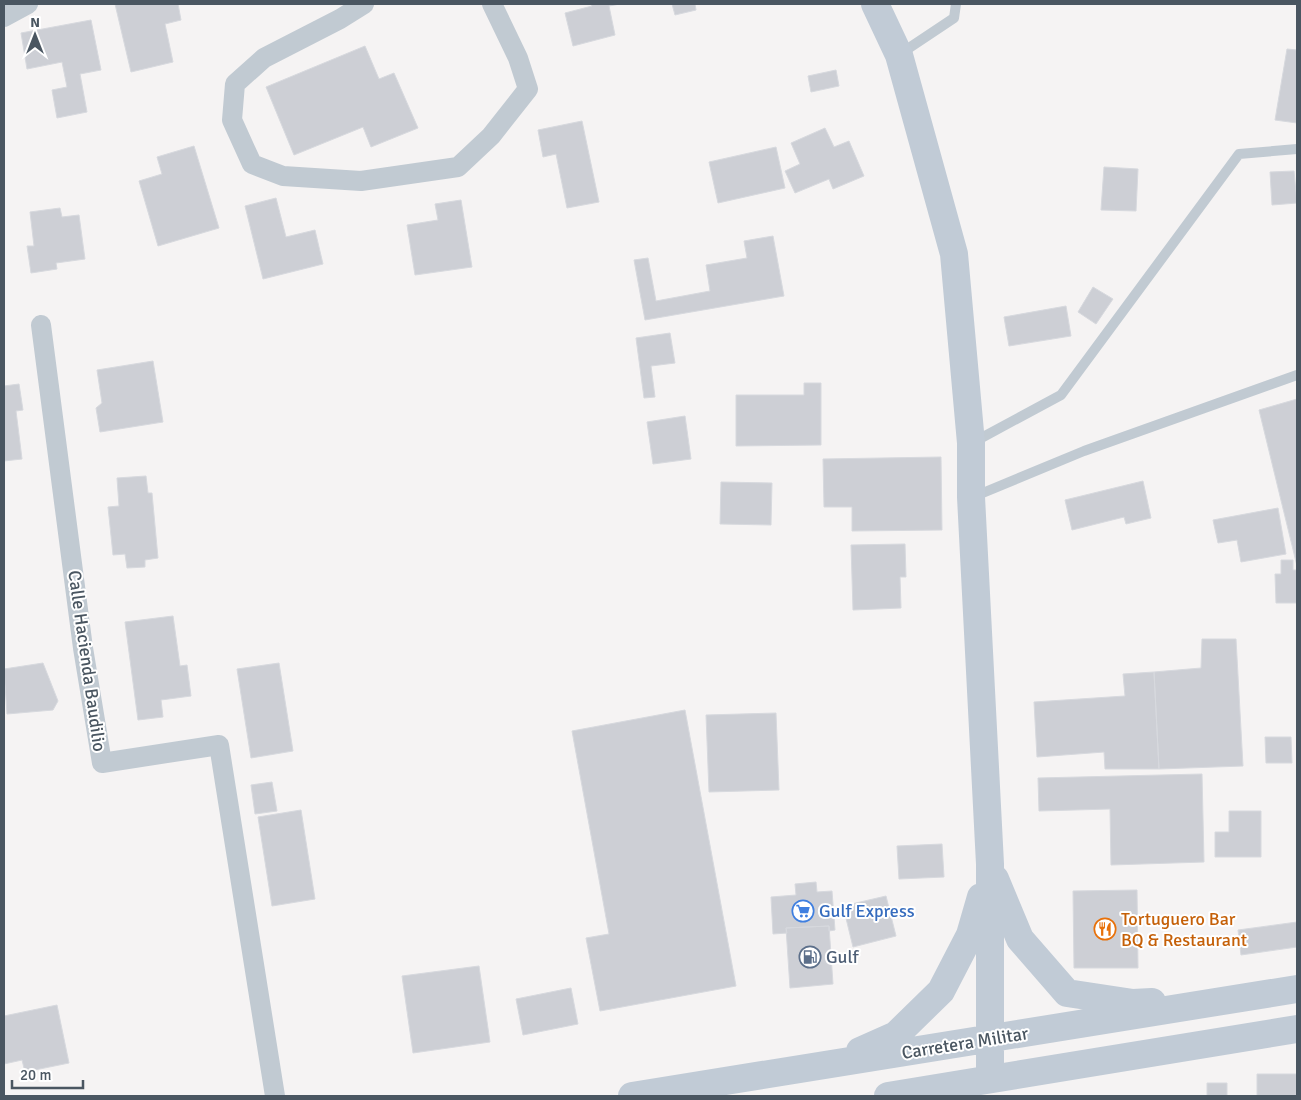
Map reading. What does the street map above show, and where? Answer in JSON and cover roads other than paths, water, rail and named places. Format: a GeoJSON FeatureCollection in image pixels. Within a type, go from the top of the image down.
{"type":"FeatureCollection","features":[{"type":"Feature","properties":{"kind":"street"},"geometry":{"type":"LineString","coordinates":[[4,16],[28,4]]}},
{"type":"Feature","properties":{"kind":"street"},"geometry":{"type":"LineString","coordinates":[[364,4],[340,19],[264,58],[235,84],[232,120],[252,164],[283,176],[361,181],[458,168],[491,136],[528,89],[518,58],[492,4]]}},
{"type":"Feature","properties":{"kind":"street"},"geometry":{"type":"LineString","coordinates":[[877,5],[899,55],[954,254],[971,444],[971,497],[990,864],[990,1083]]}},
{"type":"Feature","properties":{"kind":"street","name":"Calle Hacienda Baudilio"},"geometry":{"type":"LineString","coordinates":[[41,325],[83,648],[102,763],[219,745],[275,1096]]}},
{"type":"Feature","properties":{"kind":"street"},"geometry":{"type":"LineString","coordinates":[[990,864],[1020,939],[1067,993],[1133,1003],[1246,998]]}},
{"type":"Feature","properties":{"kind":"street"},"geometry":{"type":"LineString","coordinates":[[832,1065],[896,1035],[940,992],[970,935],[990,864]]}},
{"type":"Feature","properties":{"kind":"street","name":"Carretera Militar"},"geometry":{"type":"LineString","coordinates":[[632,1096],[1297,990]]}},
{"type":"Feature","properties":{"kind":"street"},"geometry":{"type":"LineString","coordinates":[[888,1096],[990,1083],[1297,1029]]}},
{"type":"Feature","properties":{"kind":"lane"},"geometry":{"type":"LineString","coordinates":[[899,55],[954,18],[956,4]]}},
{"type":"Feature","properties":{"kind":"lane"},"geometry":{"type":"LineString","coordinates":[[971,444],[1061,395],[1239,154],[1297,150]]}},
{"type":"Feature","properties":{"kind":"lane"},"geometry":{"type":"LineString","coordinates":[[971,497],[1084,451],[1297,375]]}},
{"type":"Feature","properties":{"kind":"place","name":"Gulf Express"},"geometry":{"type":"Point","coordinates":[803,911]}},
{"type":"Feature","properties":{"kind":"place","name":"Tortuguero Bar BQ & Restaurant"},"geometry":{"type":"Point","coordinates":[1105,929]}},
{"type":"Feature","properties":{"kind":"place","name":"Gulf"},"geometry":{"type":"Point","coordinates":[810,957]}}]}
